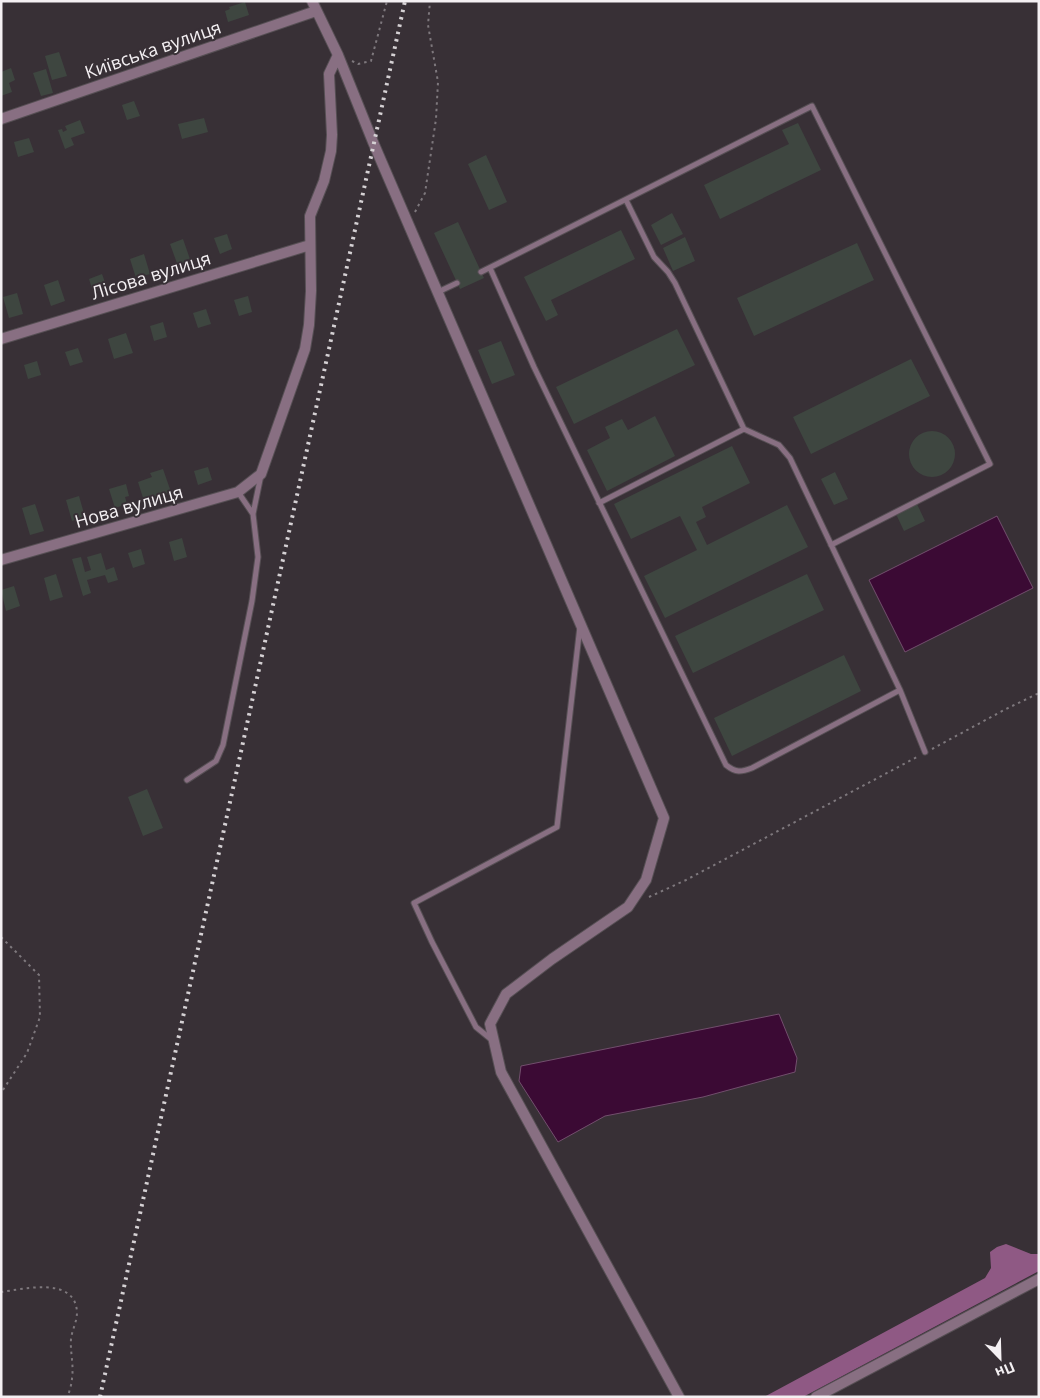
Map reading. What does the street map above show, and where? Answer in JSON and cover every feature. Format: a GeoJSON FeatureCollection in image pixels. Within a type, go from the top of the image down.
{"type":"FeatureCollection","features":[{"type":"Feature","properties":{"kind":"street"},"geometry":{"type":"LineString","coordinates":[[314,6],[338,55],[408,224],[664,818],[646,880],[628,907],[552,959],[506,994],[490,1024],[501,1072],[679,1397]]}},
{"type":"Feature","properties":{"kind":"street","name":"Київська вулиця"},"geometry":{"type":"LineString","coordinates":[[1,119],[314,6]]}},
{"type":"Feature","properties":{"kind":"street"},"geometry":{"type":"LineString","coordinates":[[261,474],[305,349],[311,291],[310,216],[324,181],[331,151],[329,74],[338,55]]}},
{"type":"Feature","properties":{"kind":"street","name":"Лісова вулиця"},"geometry":{"type":"LineString","coordinates":[[1,338],[310,245]]}},
{"type":"Feature","properties":{"kind":"street","name":"Нова вулиця"},"geometry":{"type":"LineString","coordinates":[[1,560],[238,492],[261,474]]}},
{"type":"Feature","properties":{"kind":"street"},"geometry":{"type":"LineString","coordinates":[[816,1397],[1039,1278]]}},
{"type":"Feature","properties":{"kind":"lane"},"geometry":{"type":"LineString","coordinates":[[481,272],[812,106],[990,464],[831,545]]}},
{"type":"Feature","properties":{"kind":"lane"},"geometry":{"type":"LineString","coordinates":[[626,200],[654,257],[675,283],[744,429],[779,445],[790,458],[900,690],[925,752]]}},
{"type":"Feature","properties":{"kind":"lane"},"geometry":{"type":"LineString","coordinates":[[490,268],[534,367],[726,765],[733,771],[741,772],[752,768],[900,690]]}},
{"type":"Feature","properties":{"kind":"lane"},"geometry":{"type":"LineString","coordinates":[[438,292],[457,283]]}},
{"type":"Feature","properties":{"kind":"lane"},"geometry":{"type":"LineString","coordinates":[[599,503],[744,429]]}},
{"type":"Feature","properties":{"kind":"lane"},"geometry":{"type":"LineString","coordinates":[[187,780],[216,761],[223,745],[252,601],[258,557],[253,514],[261,474]]}},
{"type":"Feature","properties":{"kind":"lane"},"geometry":{"type":"LineString","coordinates":[[238,492],[253,514]]}},
{"type":"Feature","properties":{"kind":"lane"},"geometry":{"type":"LineString","coordinates":[[494,1042],[476,1027],[414,903],[557,827],[580,623]]}},
{"type":"Feature","properties":{"kind":"path"},"geometry":{"type":"LineString","coordinates":[[338,55],[358,64],[371,62],[387,1]]}},
{"type":"Feature","properties":{"kind":"path"},"geometry":{"type":"LineString","coordinates":[[408,224],[425,193],[436,119],[438,82],[428,25],[430,1]]}},
{"type":"Feature","properties":{"kind":"path"},"geometry":{"type":"LineString","coordinates":[[628,907],[686,880],[1039,693]]}},
{"type":"Feature","properties":{"kind":"path"},"geometry":{"type":"LineString","coordinates":[[1,937],[39,975],[40,1017],[28,1053],[1,1093]]}},
{"type":"Feature","properties":{"kind":"path"},"geometry":{"type":"LineString","coordinates":[[1,1292],[38,1287],[58,1288],[67,1293],[75,1303],[76,1319],[71,1338],[72,1377],[68,1397]]}},
{"type":"Feature","properties":{"kind":"shaded area"},"geometry":{"type":"Polygon","coordinates":[[[997,516],[1033,588],[905,652],[869,580],[997,516]]]}},
{"type":"Feature","properties":{"kind":"shaded area"},"geometry":{"type":"Polygon","coordinates":[[[779,1014],[797,1058],[795,1072],[703,1097],[605,1116],[558,1142],[519,1081],[521,1066],[779,1014]]]}},
{"type":"Feature","properties":{"kind":"shaded area"},"geometry":{"type":"Polygon","coordinates":[[[1006,1244],[1031,1254],[1039,1254],[1039,1271],[803,1397],[764,1397],[985,1278],[991,1268],[990,1252],[1006,1244]]]}},
{"type":"Feature","properties":{"kind":"building"},"geometry":{"type":"Polygon","coordinates":[[[245,2],[249,15],[228,22],[225,11],[230,9],[229,7],[245,2]]]}},
{"type":"Feature","properties":{"kind":"building"},"geometry":{"type":"Polygon","coordinates":[[[59,52],[67,76],[52,80],[45,56],[59,52]]]}},
{"type":"Feature","properties":{"kind":"building"},"geometry":{"type":"Polygon","coordinates":[[[11,68],[15,80],[9,83],[12,92],[1,96],[1,72],[11,68]]]}},
{"type":"Feature","properties":{"kind":"building"},"geometry":{"type":"Polygon","coordinates":[[[46,69],[53,93],[41,96],[33,73],[46,69]]]}},
{"type":"Feature","properties":{"kind":"building"},"geometry":{"type":"Polygon","coordinates":[[[134,101],[140,116],[127,120],[122,105],[134,101]]]}},
{"type":"Feature","properties":{"kind":"building"},"geometry":{"type":"Polygon","coordinates":[[[204,118],[208,132],[182,139],[178,124],[204,118]]]}},
{"type":"Feature","properties":{"kind":"building"},"geometry":{"type":"Polygon","coordinates":[[[80,120],[85,133],[71,138],[74,145],[65,149],[58,130],[62,129],[63,132],[67,130],[65,126],[80,120]]]}},
{"type":"Feature","properties":{"kind":"building"},"geometry":{"type":"Polygon","coordinates":[[[798,123],[821,170],[720,219],[704,185],[789,144],[782,130],[798,123]]]}},
{"type":"Feature","properties":{"kind":"building"},"geometry":{"type":"Polygon","coordinates":[[[29,138],[34,152],[18,157],[14,142],[29,138]]]}},
{"type":"Feature","properties":{"kind":"building"},"geometry":{"type":"Polygon","coordinates":[[[486,155],[507,202],[489,210],[468,164],[486,155]]]}},
{"type":"Feature","properties":{"kind":"building"},"geometry":{"type":"Polygon","coordinates":[[[672,213],[683,234],[661,245],[651,225],[672,213]]]}},
{"type":"Feature","properties":{"kind":"building"},"geometry":{"type":"Polygon","coordinates":[[[458,222],[484,278],[460,289],[434,233],[458,222]]]}},
{"type":"Feature","properties":{"kind":"building"},"geometry":{"type":"Polygon","coordinates":[[[621,230],[635,259],[551,300],[558,315],[546,321],[524,277],[621,230]]]}},
{"type":"Feature","properties":{"kind":"building"},"geometry":{"type":"Polygon","coordinates":[[[227,234],[232,249],[220,254],[214,238],[227,234]]]}},
{"type":"Feature","properties":{"kind":"building"},"geometry":{"type":"Polygon","coordinates":[[[685,237],[695,261],[673,271],[663,248],[685,237]]]}},
{"type":"Feature","properties":{"kind":"building"},"geometry":{"type":"Polygon","coordinates":[[[183,239],[191,262],[178,266],[170,244],[183,239]]]}},
{"type":"Feature","properties":{"kind":"building"},"geometry":{"type":"Polygon","coordinates":[[[857,243],[874,280],[754,336],[737,298],[857,243]]]}},
{"type":"Feature","properties":{"kind":"building"},"geometry":{"type":"Polygon","coordinates":[[[144,254],[150,274],[136,278],[130,259],[144,254]]]}},
{"type":"Feature","properties":{"kind":"building"},"geometry":{"type":"Polygon","coordinates":[[[102,274],[107,288],[93,292],[89,279],[102,274]]]}},
{"type":"Feature","properties":{"kind":"building"},"geometry":{"type":"Polygon","coordinates":[[[58,280],[65,301],[51,306],[44,285],[58,280]]]}},
{"type":"Feature","properties":{"kind":"building"},"geometry":{"type":"Polygon","coordinates":[[[17,293],[23,314],[9,318],[3,297],[17,293]]]}},
{"type":"Feature","properties":{"kind":"building"},"geometry":{"type":"Polygon","coordinates":[[[248,296],[252,312],[239,316],[234,300],[248,296]]]}},
{"type":"Feature","properties":{"kind":"building"},"geometry":{"type":"Polygon","coordinates":[[[206,309],[211,324],[198,328],[193,313],[206,309]]]}},
{"type":"Feature","properties":{"kind":"building"},"geometry":{"type":"Polygon","coordinates":[[[163,322],[167,337],[154,341],[150,326],[163,322]]]}},
{"type":"Feature","properties":{"kind":"building"},"geometry":{"type":"Polygon","coordinates":[[[677,329],[695,365],[574,424],[556,387],[677,329]]]}},
{"type":"Feature","properties":{"kind":"building"},"geometry":{"type":"Polygon","coordinates":[[[126,333],[133,353],[114,359],[108,339],[126,333]]]}},
{"type":"Feature","properties":{"kind":"building"},"geometry":{"type":"Polygon","coordinates":[[[501,341],[515,375],[492,384],[478,350],[501,341]]]}},
{"type":"Feature","properties":{"kind":"building"},"geometry":{"type":"Polygon","coordinates":[[[78,348],[83,362],[70,366],[65,352],[78,348]]]}},
{"type":"Feature","properties":{"kind":"building"},"geometry":{"type":"Polygon","coordinates":[[[911,359],[930,396],[811,454],[793,417],[911,359]]]}},
{"type":"Feature","properties":{"kind":"building"},"geometry":{"type":"Polygon","coordinates":[[[37,361],[41,375],[28,379],[24,365],[37,361]]]}},
{"type":"Feature","properties":{"kind":"building"},"geometry":{"type":"Polygon","coordinates":[[[655,416],[675,456],[607,491],[587,450],[610,438],[605,427],[622,419],[628,430],[655,416]]]}},
{"type":"Feature","properties":{"kind":"building"},"geometry":{"type":"Polygon","coordinates":[[[927,431],[937,431],[951,441],[955,454],[951,467],[945,473],[937,477],[927,477],[913,467],[909,459],[909,449],[919,435],[927,431]]]}},
{"type":"Feature","properties":{"kind":"building"},"geometry":{"type":"Polygon","coordinates":[[[732,446],[750,483],[702,507],[706,517],[696,522],[707,545],[787,505],[808,547],[665,618],[644,576],[697,550],[680,516],[631,539],[614,504],[732,446]]]}},
{"type":"Feature","properties":{"kind":"building"},"geometry":{"type":"Polygon","coordinates":[[[208,467],[212,480],[198,485],[194,471],[208,467]]]}},
{"type":"Feature","properties":{"kind":"building"},"geometry":{"type":"Polygon","coordinates":[[[163,469],[171,492],[144,501],[138,482],[152,477],[150,473],[163,469]]]}},
{"type":"Feature","properties":{"kind":"building"},"geometry":{"type":"Polygon","coordinates":[[[835,472],[848,499],[834,505],[821,479],[835,472]]]}},
{"type":"Feature","properties":{"kind":"building"},"geometry":{"type":"Polygon","coordinates":[[[126,484],[129,496],[125,497],[127,504],[115,508],[109,489],[126,484]]]}},
{"type":"Feature","properties":{"kind":"building"},"geometry":{"type":"Polygon","coordinates":[[[79,496],[85,517],[72,521],[66,500],[79,496]]]}},
{"type":"Feature","properties":{"kind":"building"},"geometry":{"type":"Polygon","coordinates":[[[35,504],[44,531],[30,535],[22,508],[35,504]]]}},
{"type":"Feature","properties":{"kind":"building"},"geometry":{"type":"Polygon","coordinates":[[[917,504],[925,521],[904,531],[896,514],[917,504]]]}},
{"type":"Feature","properties":{"kind":"building"},"geometry":{"type":"Polygon","coordinates":[[[182,538],[187,557],[174,561],[169,542],[182,538]]]}},
{"type":"Feature","properties":{"kind":"building"},"geometry":{"type":"Polygon","coordinates":[[[141,549],[145,564],[133,568],[128,553],[141,549]]]}},
{"type":"Feature","properties":{"kind":"building"},"geometry":{"type":"Polygon","coordinates":[[[101,553],[106,570],[114,567],[118,580],[108,583],[105,575],[87,580],[91,593],[83,596],[72,559],[81,557],[85,572],[91,570],[87,557],[101,553]]]}},
{"type":"Feature","properties":{"kind":"building"},"geometry":{"type":"Polygon","coordinates":[[[56,574],[63,597],[50,601],[44,578],[56,574]]]}},
{"type":"Feature","properties":{"kind":"building"},"geometry":{"type":"Polygon","coordinates":[[[807,574],[824,610],[693,673],[675,636],[807,574]]]}},
{"type":"Feature","properties":{"kind":"building"},"geometry":{"type":"Polygon","coordinates":[[[14,586],[20,606],[6,611],[1,590],[14,586]]]}},
{"type":"Feature","properties":{"kind":"building"},"geometry":{"type":"Polygon","coordinates":[[[844,655],[861,691],[732,756],[714,718],[844,655]]]}},
{"type":"Feature","properties":{"kind":"building"},"geometry":{"type":"Polygon","coordinates":[[[147,789],[163,828],[143,836],[128,797],[147,789]]]}},
{"type":"Feature","properties":{"kind":"railway"},"geometry":{"type":"LineString","coordinates":[[100,1397],[405,1]]}}]}
